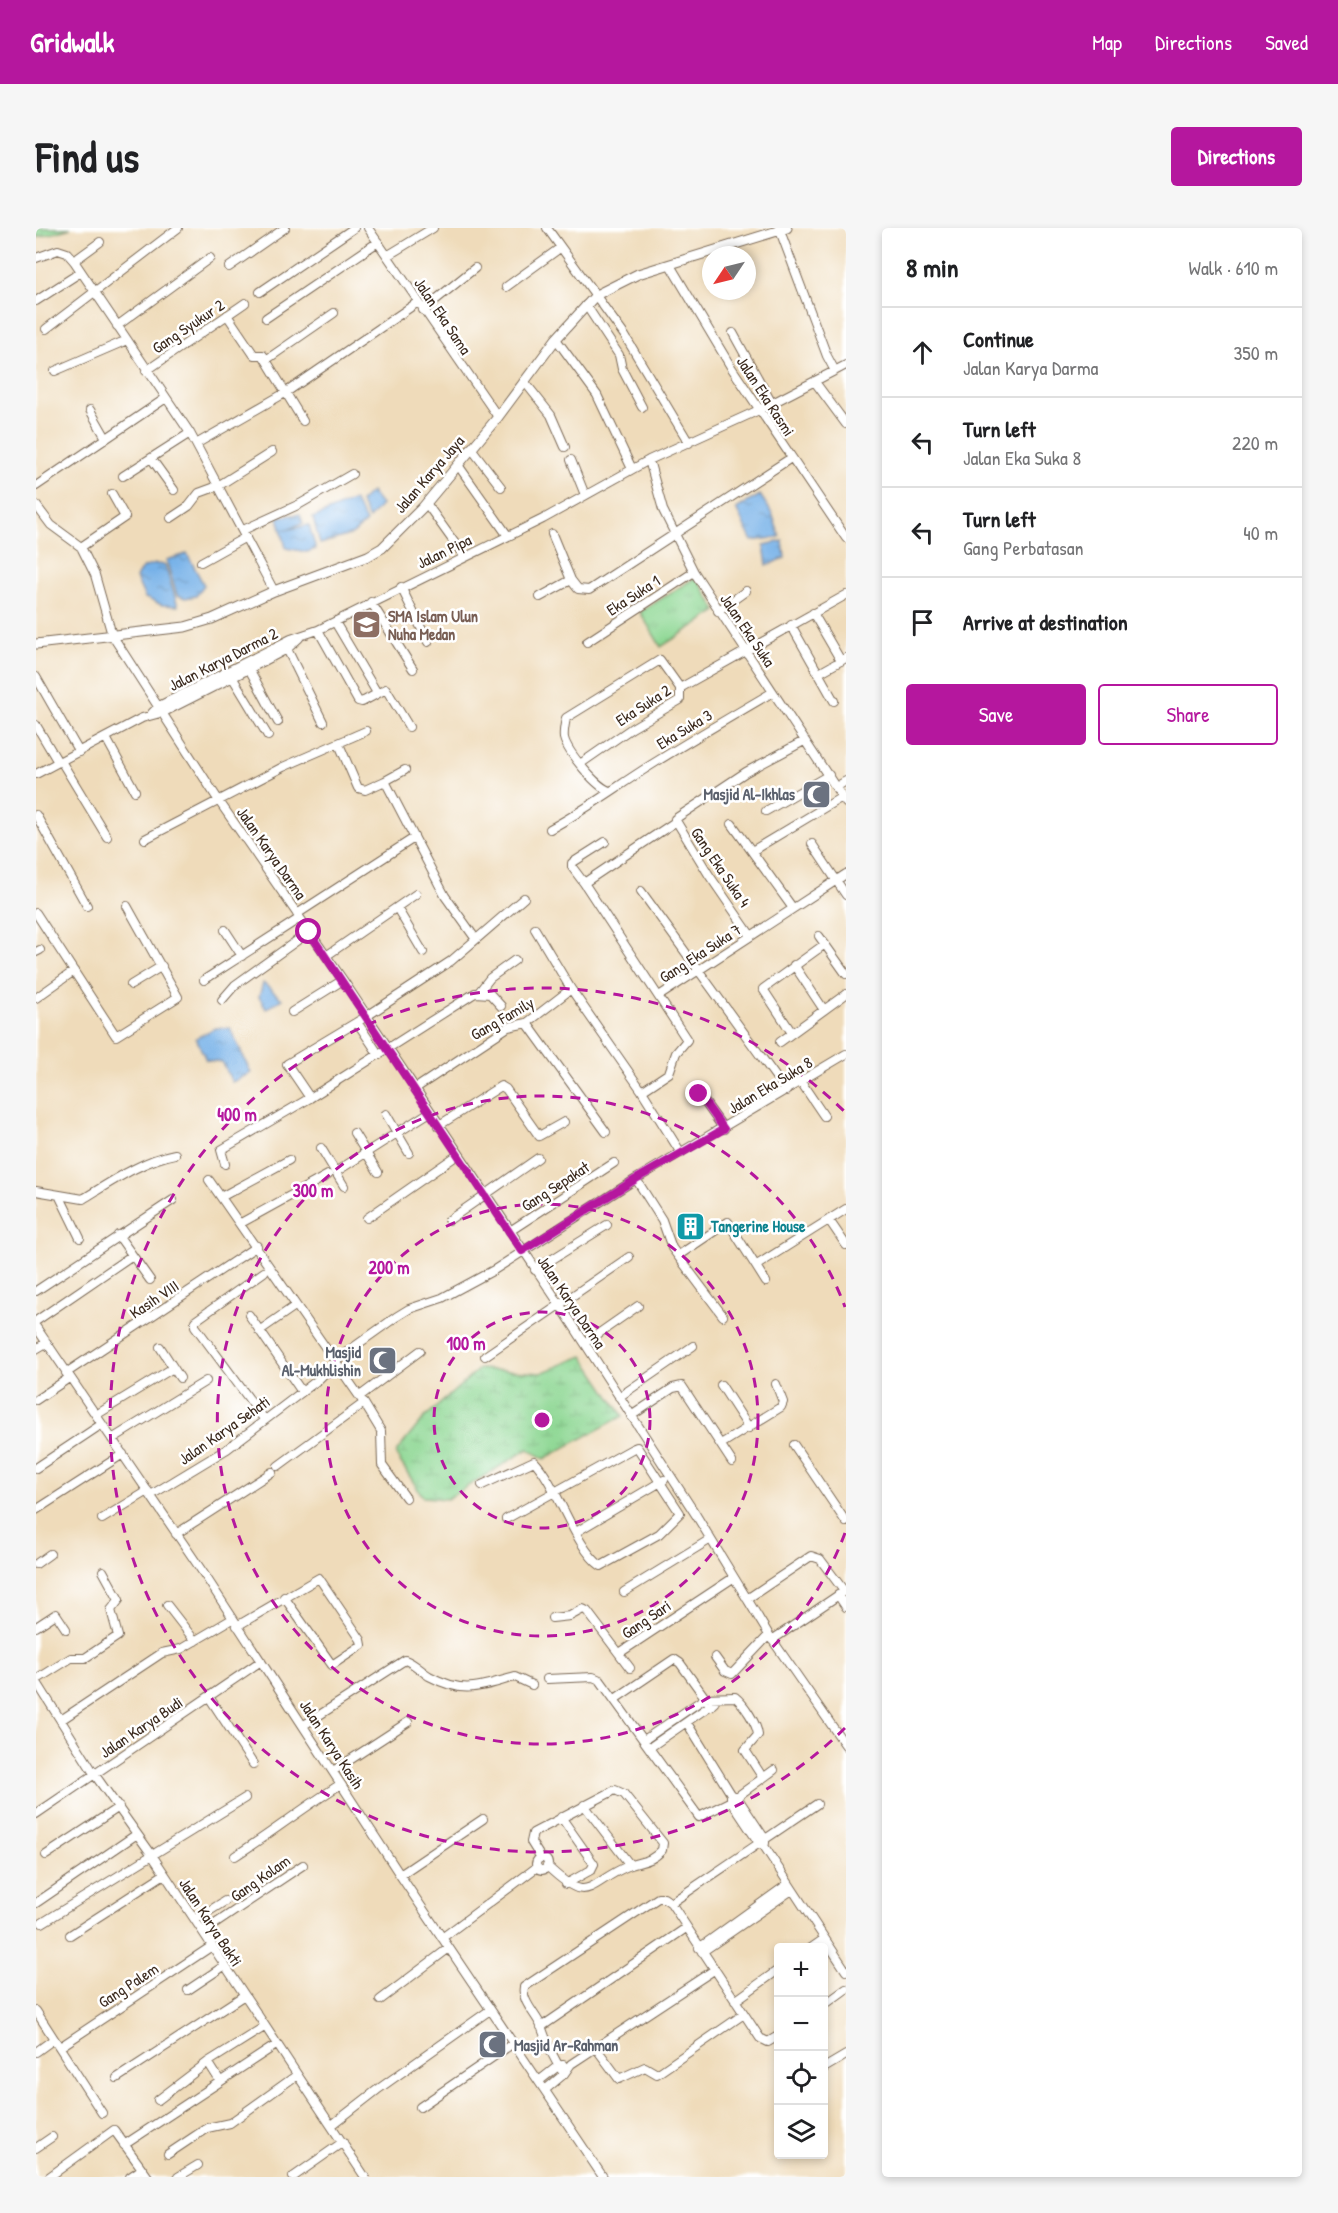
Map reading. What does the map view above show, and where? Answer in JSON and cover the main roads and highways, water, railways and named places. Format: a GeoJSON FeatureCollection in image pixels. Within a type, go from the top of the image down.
{"type":"FeatureCollection","features":[{"type":"Feature","properties":{"kind":"main road","name":"Jalan Karya Jaya"},"geometry":{"type":"LineString","coordinates":[[36,644],[185,627],[212,619],[274,591],[368,556],[382,548],[426,503],[498,417],[556,339],[596,295],[621,280],[782,229]]}},
{"type":"Feature","properties":{"kind":"water"},"geometry":{"type":"Polygon","coordinates":[[[371,492],[381,505],[369,519],[360,502],[371,492]]]}},
{"type":"Feature","properties":{"kind":"water"},"geometry":{"type":"Polygon","coordinates":[[[760,495],[772,513],[780,537],[752,541],[736,509],[760,495]]]}},
{"type":"Feature","properties":{"kind":"water"},"geometry":{"type":"Polygon","coordinates":[[[354,500],[366,522],[353,534],[320,544],[313,518],[354,500]]]}},
{"type":"Feature","properties":{"kind":"water"},"geometry":{"type":"Polygon","coordinates":[[[300,514],[303,523],[285,530],[309,525],[316,549],[307,552],[286,548],[278,517],[300,514]]]}},
{"type":"Feature","properties":{"kind":"water"},"geometry":{"type":"Polygon","coordinates":[[[783,541],[785,558],[767,565],[764,545],[783,541]]]}},
{"type":"Feature","properties":{"kind":"water"},"geometry":{"type":"Polygon","coordinates":[[[187,554],[204,585],[196,596],[185,598],[177,595],[166,560],[187,554]]]}},
{"type":"Feature","properties":{"kind":"water"},"geometry":{"type":"Polygon","coordinates":[[[156,564],[165,565],[178,606],[162,605],[145,598],[136,578],[144,568],[156,564]]]}},
{"type":"Feature","properties":{"kind":"water"},"geometry":{"type":"Polygon","coordinates":[[[263,983],[282,999],[266,1009],[259,997],[263,983]]]}},
{"type":"Feature","properties":{"kind":"water"},"geometry":{"type":"Polygon","coordinates":[[[215,1028],[230,1028],[251,1073],[232,1082],[222,1062],[206,1060],[196,1038],[215,1028]]]}},
{"type":"Feature","properties":{"kind":"place","name":"SMA Islam Ulun Nuha Medan"},"geometry":{"type":"Point","coordinates":[367,625]}},
{"type":"Feature","properties":{"kind":"place","name":"Masjid Al-Ikhlas"},"geometry":{"type":"Point","coordinates":[816,794]}},
{"type":"Feature","properties":{"kind":"place","name":"Tangerine House"},"geometry":{"type":"Point","coordinates":[690,1226]}},
{"type":"Feature","properties":{"kind":"place","name":"Masjid Al-Mukhlishin"},"geometry":{"type":"Point","coordinates":[382,1361]}},
{"type":"Feature","properties":{"kind":"place","name":"Masjid Ar-Rahman"},"geometry":{"type":"Point","coordinates":[493,2045]}}]}
